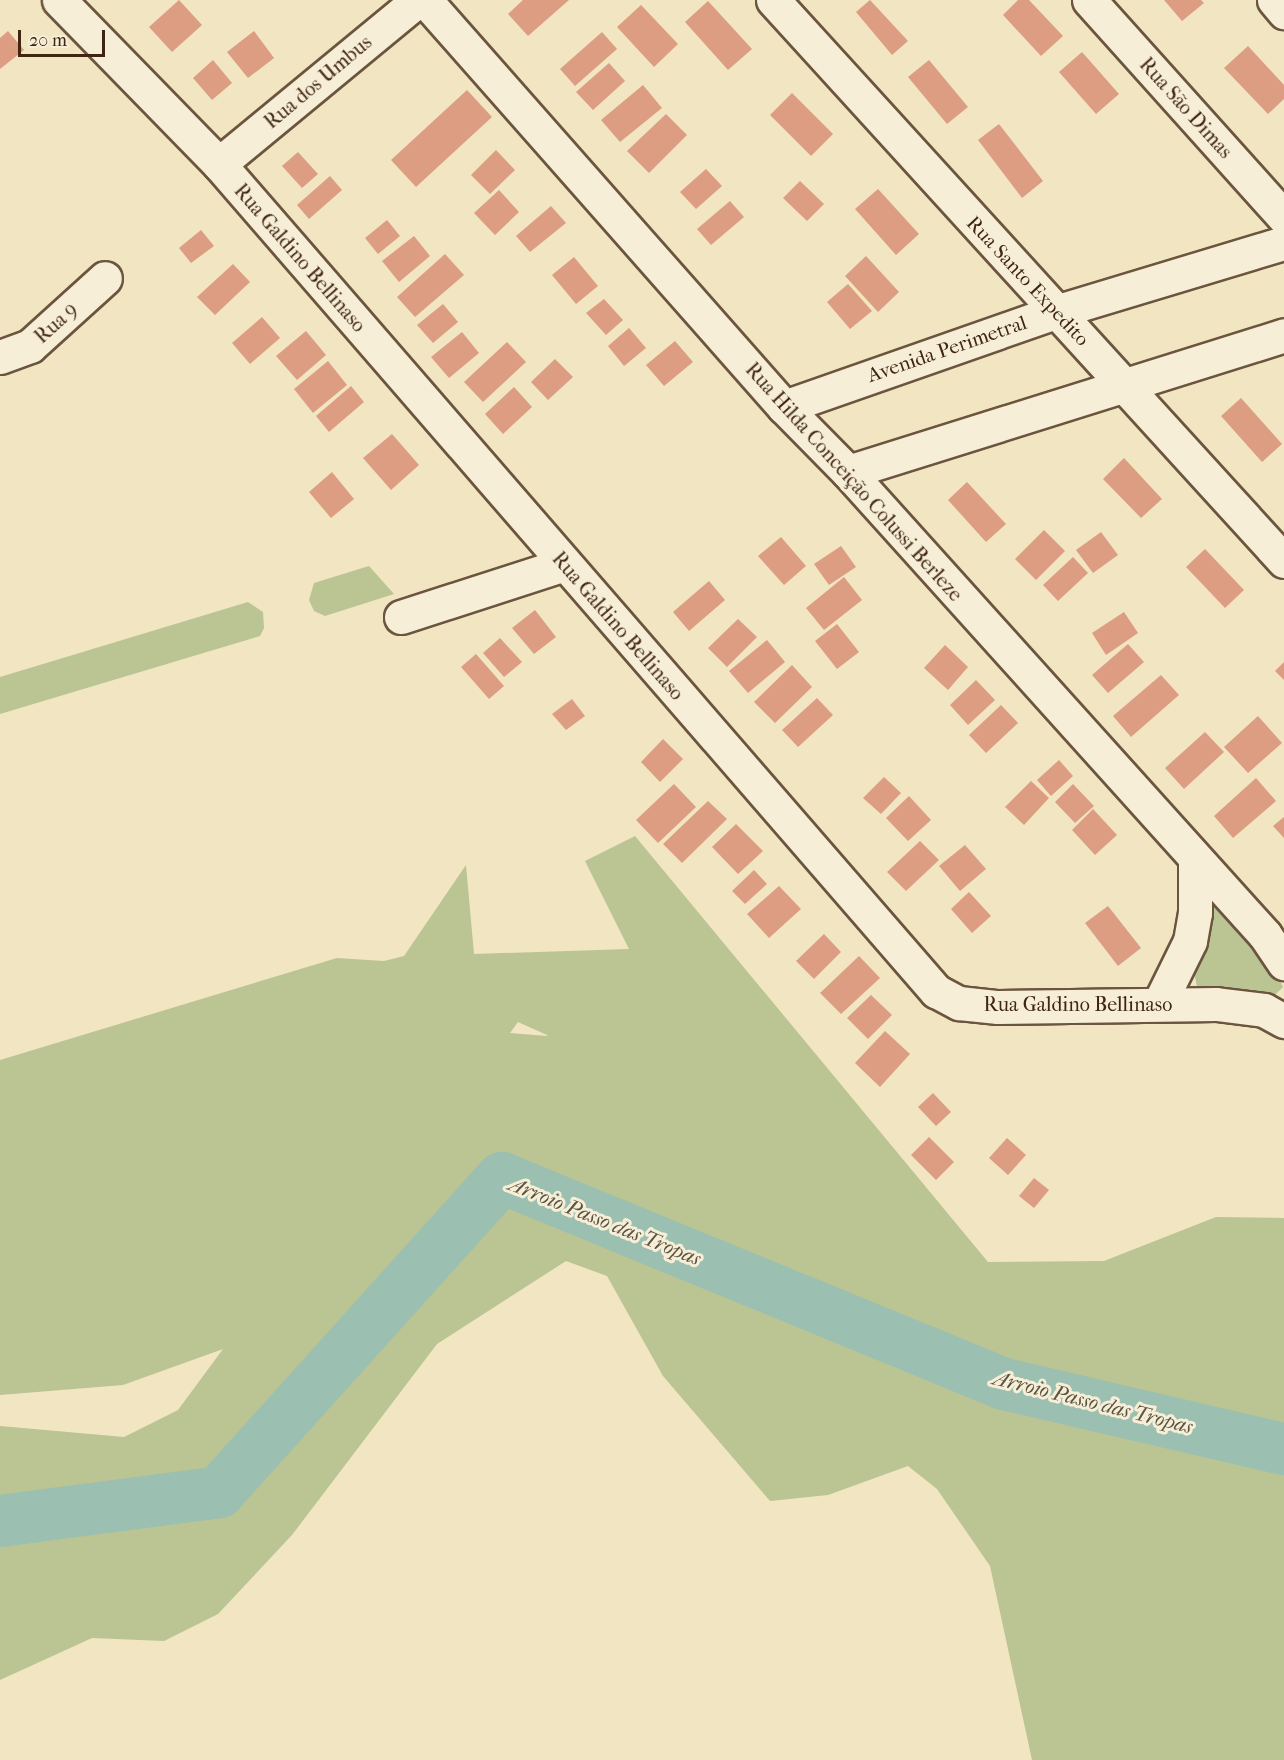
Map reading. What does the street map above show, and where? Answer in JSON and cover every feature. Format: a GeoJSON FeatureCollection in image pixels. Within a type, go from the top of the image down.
{"type":"FeatureCollection","features":[{"type":"Feature","properties":{"kind":"street","name":"Rua Galdino Bellinaso"},"geometry":{"type":"LineString","coordinates":[[59,0],[219,164],[936,991],[959,1003],[998,1007],[1216,1004],[1280,1012]]}},
{"type":"Feature","properties":{"kind":"street","name":"Rua dos Umbus"},"geometry":{"type":"LineString","coordinates":[[219,164],[418,0]]}},
{"type":"Feature","properties":{"kind":"street","name":"Rua Hilda Conceição Colussi Berleze"},"geometry":{"type":"LineString","coordinates":[[425,0],[784,407],[848,472],[1195,861],[1265,935],[1284,963]]}},
{"type":"Feature","properties":{"kind":"street","name":"Rua Santo Expedito"},"geometry":{"type":"LineString","coordinates":[[773,0],[1055,312],[1128,385],[1284,561]]}},
{"type":"Feature","properties":{"kind":"street","name":"Rua São Dimas"},"geometry":{"type":"LineString","coordinates":[[1089,0],[1284,217]]}},
{"type":"Feature","properties":{"kind":"street"},"geometry":{"type":"LineString","coordinates":[[1274,0],[1284,12]]}},
{"type":"Feature","properties":{"kind":"street","name":"Avenida Perimetral"},"geometry":{"type":"LineString","coordinates":[[784,407],[1055,312],[1284,243]]}},
{"type":"Feature","properties":{"kind":"street","name":"Rua 9"},"geometry":{"type":"LineString","coordinates":[[0,357],[30,346],[105,278]]}},
{"type":"Feature","properties":{"kind":"street"},"geometry":{"type":"LineString","coordinates":[[848,472],[1284,335]]}},
{"type":"Feature","properties":{"kind":"street"},"geometry":{"type":"LineString","coordinates":[[401,618],[565,564]]}},
{"type":"Feature","properties":{"kind":"street"},"geometry":{"type":"LineString","coordinates":[[1159,1004],[1190,941],[1195,913],[1195,861]]}},
{"type":"Feature","properties":{"kind":"green space"},"geometry":{"type":"Polygon","coordinates":[[[369,566],[394,594],[325,616],[314,611],[309,600],[314,583],[369,566]]]}},
{"type":"Feature","properties":{"kind":"green space"},"geometry":{"type":"Polygon","coordinates":[[[248,602],[263,612],[264,628],[260,636],[0,714],[0,677],[248,602]]]}},
{"type":"Feature","properties":{"kind":"green space"},"geometry":{"type":"Polygon","coordinates":[[[635,836],[988,1262],[1104,1261],[1216,1217],[1284,1218],[1284,1760],[1032,1760],[990,1566],[937,1489],[908,1466],[828,1495],[770,1501],[663,1376],[607,1276],[566,1261],[437,1344],[292,1535],[218,1614],[164,1641],[92,1638],[0,1680],[0,1426],[124,1437],[178,1410],[223,1349],[123,1385],[0,1395],[0,1060],[337,958],[384,961],[404,956],[466,865],[474,954],[629,949],[585,861],[635,836]],[[518,1022],[510,1033],[547,1036],[518,1022]]]}},
{"type":"Feature","properties":{"kind":"green space"},"geometry":{"type":"Polygon","coordinates":[[[1206,887],[1262,947],[1283,987],[1267,1003],[1204,994],[1197,987],[1195,977],[1206,887]]]}},
{"type":"Feature","properties":{"kind":"building"},"geometry":{"type":"Polygon","coordinates":[[[179,0],[202,25],[172,52],[149,27],[179,0]]]}},
{"type":"Feature","properties":{"kind":"building"},"geometry":{"type":"Polygon","coordinates":[[[523,0],[569,0],[528,36],[508,14],[523,0]]]}},
{"type":"Feature","properties":{"kind":"building"},"geometry":{"type":"Polygon","coordinates":[[[870,0],[908,41],[892,55],[856,12],[870,0]]]}},
{"type":"Feature","properties":{"kind":"building"},"geometry":{"type":"Polygon","coordinates":[[[1018,0],[1029,0],[1063,36],[1041,56],[1003,15],[1018,0]]]}},
{"type":"Feature","properties":{"kind":"building"},"geometry":{"type":"Polygon","coordinates":[[[1164,0],[1201,0],[1204,3],[1182,21],[1164,0]]]}},
{"type":"Feature","properties":{"kind":"building"},"geometry":{"type":"Polygon","coordinates":[[[708,1],[752,49],[728,70],[685,22],[708,1]]]}},
{"type":"Feature","properties":{"kind":"building"},"geometry":{"type":"Polygon","coordinates":[[[641,5],[678,44],[654,67],[617,27],[641,5]]]}},
{"type":"Feature","properties":{"kind":"building"},"geometry":{"type":"Polygon","coordinates":[[[8,31],[24,50],[0,69],[0,38],[8,31]]]}},
{"type":"Feature","properties":{"kind":"building"},"geometry":{"type":"Polygon","coordinates":[[[254,31],[274,58],[248,78],[227,52],[254,31]]]}},
{"type":"Feature","properties":{"kind":"building"},"geometry":{"type":"Polygon","coordinates":[[[602,32],[617,49],[575,86],[560,69],[602,32]]]}},
{"type":"Feature","properties":{"kind":"building"},"geometry":{"type":"Polygon","coordinates":[[[1248,46],[1284,85],[1284,99],[1268,114],[1224,68],[1248,46]]]}},
{"type":"Feature","properties":{"kind":"building"},"geometry":{"type":"Polygon","coordinates":[[[1082,52],[1119,94],[1096,114],[1059,72],[1082,52]]]}},
{"type":"Feature","properties":{"kind":"building"},"geometry":{"type":"Polygon","coordinates":[[[213,60],[232,83],[212,100],[193,78],[213,60]]]}},
{"type":"Feature","properties":{"kind":"building"},"geometry":{"type":"Polygon","coordinates":[[[929,60],[968,107],[947,124],[908,77],[929,60]]]}},
{"type":"Feature","properties":{"kind":"building"},"geometry":{"type":"Polygon","coordinates":[[[609,63],[625,81],[593,110],[576,92],[609,63]]]}},
{"type":"Feature","properties":{"kind":"building"},"geometry":{"type":"Polygon","coordinates":[[[643,85],[662,108],[620,142],[601,120],[643,85]]]}},
{"type":"Feature","properties":{"kind":"building"},"geometry":{"type":"Polygon","coordinates":[[[467,90],[492,117],[416,187],[391,160],[467,90]]]}},
{"type":"Feature","properties":{"kind":"building"},"geometry":{"type":"Polygon","coordinates":[[[792,93],[833,134],[811,156],[770,115],[792,93]]]}},
{"type":"Feature","properties":{"kind":"building"},"geometry":{"type":"Polygon","coordinates":[[[666,114],[687,135],[649,173],[627,151],[666,114]]]}},
{"type":"Feature","properties":{"kind":"building"},"geometry":{"type":"Polygon","coordinates":[[[999,124],[1043,181],[1022,198],[978,140],[999,124]]]}},
{"type":"Feature","properties":{"kind":"building"},"geometry":{"type":"Polygon","coordinates":[[[496,150],[515,170],[490,194],[471,175],[496,150]]]}},
{"type":"Feature","properties":{"kind":"building"},"geometry":{"type":"Polygon","coordinates":[[[298,152],[318,174],[302,188],[282,166],[298,152]]]}},
{"type":"Feature","properties":{"kind":"building"},"geometry":{"type":"Polygon","coordinates":[[[706,169],[722,186],[696,209],[680,192],[706,169]]]}},
{"type":"Feature","properties":{"kind":"building"},"geometry":{"type":"Polygon","coordinates":[[[330,176],[342,190],[309,219],[297,205],[330,176]]]}},
{"type":"Feature","properties":{"kind":"building"},"geometry":{"type":"Polygon","coordinates":[[[800,181],[824,204],[807,221],[783,198],[800,181]]]}},
{"type":"Feature","properties":{"kind":"building"},"geometry":{"type":"Polygon","coordinates":[[[878,189],[919,234],[896,255],[855,209],[878,189]]]}},
{"type":"Feature","properties":{"kind":"building"},"geometry":{"type":"Polygon","coordinates":[[[499,190],[519,212],[495,235],[474,213],[499,190]]]}},
{"type":"Feature","properties":{"kind":"building"},"geometry":{"type":"Polygon","coordinates":[[[730,201],[744,217],[711,245],[697,229],[730,201]]]}},
{"type":"Feature","properties":{"kind":"building"},"geometry":{"type":"Polygon","coordinates":[[[551,206],[566,223],[530,252],[516,236],[551,206]]]}},
{"type":"Feature","properties":{"kind":"building"},"geometry":{"type":"Polygon","coordinates":[[[387,220],[400,236],[378,254],[365,238],[387,220]]]}},
{"type":"Feature","properties":{"kind":"building"},"geometry":{"type":"Polygon","coordinates":[[[201,230],[214,246],[191,263],[179,248],[201,230]]]}},
{"type":"Feature","properties":{"kind":"building"},"geometry":{"type":"Polygon","coordinates":[[[414,236],[430,256],[399,282],[382,261],[414,236]]]}},
{"type":"Feature","properties":{"kind":"building"},"geometry":{"type":"Polygon","coordinates":[[[445,254],[464,275],[415,317],[397,297],[445,254]]]}},
{"type":"Feature","properties":{"kind":"building"},"geometry":{"type":"Polygon","coordinates":[[[866,256],[899,292],[878,312],[845,276],[866,256]]]}},
{"type":"Feature","properties":{"kind":"building"},"geometry":{"type":"Polygon","coordinates":[[[574,257],[598,286],[576,304],[552,275],[574,257]]]}},
{"type":"Feature","properties":{"kind":"building"},"geometry":{"type":"Polygon","coordinates":[[[233,264],[250,282],[215,315],[197,297],[233,264]]]}},
{"type":"Feature","properties":{"kind":"building"},"geometry":{"type":"Polygon","coordinates":[[[848,284],[872,311],[850,329],[827,302],[848,284]]]}},
{"type":"Feature","properties":{"kind":"building"},"geometry":{"type":"Polygon","coordinates":[[[604,299],[623,320],[606,335],[586,313],[604,299]]]}},
{"type":"Feature","properties":{"kind":"building"},"geometry":{"type":"Polygon","coordinates":[[[443,304],[458,322],[433,343],[417,325],[443,304]]]}},
{"type":"Feature","properties":{"kind":"building"},"geometry":{"type":"Polygon","coordinates":[[[262,317],[280,338],[250,364],[232,343],[262,317]]]}},
{"type":"Feature","properties":{"kind":"building"},"geometry":{"type":"Polygon","coordinates":[[[629,328],[646,348],[624,366],[608,346],[629,328]]]}},
{"type":"Feature","properties":{"kind":"building"},"geometry":{"type":"Polygon","coordinates":[[[306,331],[326,355],[297,380],[276,356],[306,331]]]}},
{"type":"Feature","properties":{"kind":"building"},"geometry":{"type":"Polygon","coordinates":[[[462,332],[479,353],[449,378],[431,357],[462,332]]]}},
{"type":"Feature","properties":{"kind":"building"},"geometry":{"type":"Polygon","coordinates":[[[675,341],[693,362],[664,386],[646,365],[675,341]]]}},
{"type":"Feature","properties":{"kind":"building"},"geometry":{"type":"Polygon","coordinates":[[[507,342],[526,362],[483,402],[464,382],[507,342]]]}},
{"type":"Feature","properties":{"kind":"building"},"geometry":{"type":"Polygon","coordinates":[[[555,359],[573,377],[548,400],[531,382],[555,359]]]}},
{"type":"Feature","properties":{"kind":"building"},"geometry":{"type":"Polygon","coordinates":[[[328,361],[347,385],[313,413],[294,389],[328,361]]]}},
{"type":"Feature","properties":{"kind":"building"},"geometry":{"type":"Polygon","coordinates":[[[351,386],[364,402],[329,432],[316,416],[351,386]]]}},
{"type":"Feature","properties":{"kind":"building"},"geometry":{"type":"Polygon","coordinates":[[[514,387],[532,407],[503,434],[485,414],[514,387]]]}},
{"type":"Feature","properties":{"kind":"building"},"geometry":{"type":"Polygon","coordinates":[[[1241,398],[1282,444],[1262,462],[1221,416],[1241,398]]]}},
{"type":"Feature","properties":{"kind":"building"},"geometry":{"type":"Polygon","coordinates":[[[392,434],[419,465],[391,490],[363,458],[392,434]]]}},
{"type":"Feature","properties":{"kind":"building"},"geometry":{"type":"Polygon","coordinates":[[[1124,458],[1162,499],[1141,518],[1103,479],[1124,458]]]}},
{"type":"Feature","properties":{"kind":"building"},"geometry":{"type":"Polygon","coordinates":[[[332,472],[354,499],[331,518],[309,492],[332,472]]]}},
{"type":"Feature","properties":{"kind":"building"},"geometry":{"type":"Polygon","coordinates":[[[967,482],[1006,524],[986,542],[948,500],[967,482]]]}},
{"type":"Feature","properties":{"kind":"building"},"geometry":{"type":"Polygon","coordinates":[[[1044,530],[1065,551],[1036,580],[1015,559],[1044,530]]]}},
{"type":"Feature","properties":{"kind":"building"},"geometry":{"type":"Polygon","coordinates":[[[1101,532],[1118,555],[1093,573],[1076,550],[1101,532]]]}},
{"type":"Feature","properties":{"kind":"building"},"geometry":{"type":"Polygon","coordinates":[[[781,537],[806,566],[784,585],[758,556],[781,537]]]}},
{"type":"Feature","properties":{"kind":"building"},"geometry":{"type":"Polygon","coordinates":[[[841,546],[856,567],[829,585],[814,564],[841,546]]]}},
{"type":"Feature","properties":{"kind":"building"},"geometry":{"type":"Polygon","coordinates":[[[1205,549],[1244,590],[1225,608],[1186,567],[1205,549]]]}},
{"type":"Feature","properties":{"kind":"building"},"geometry":{"type":"Polygon","coordinates":[[[1073,557],[1088,573],[1058,601],[1043,585],[1073,557]]]}},
{"type":"Feature","properties":{"kind":"building"},"geometry":{"type":"Polygon","coordinates":[[[844,577],[862,600],[824,630],[806,608],[844,577]]]}},
{"type":"Feature","properties":{"kind":"building"},"geometry":{"type":"Polygon","coordinates":[[[709,581],[725,600],[689,631],[673,612],[709,581]]]}},
{"type":"Feature","properties":{"kind":"building"},"geometry":{"type":"Polygon","coordinates":[[[535,610],[556,637],[534,654],[512,628],[535,610]]]}},
{"type":"Feature","properties":{"kind":"building"},"geometry":{"type":"Polygon","coordinates":[[[1124,612],[1138,633],[1106,655],[1092,633],[1124,612]]]}},
{"type":"Feature","properties":{"kind":"building"},"geometry":{"type":"Polygon","coordinates":[[[738,619],[757,637],[727,667],[708,648],[738,619]]]}},
{"type":"Feature","properties":{"kind":"building"},"geometry":{"type":"Polygon","coordinates":[[[837,624],[859,652],[837,669],[815,641],[837,624]]]}},
{"type":"Feature","properties":{"kind":"building"},"geometry":{"type":"Polygon","coordinates":[[[500,638],[522,662],[504,677],[483,653],[500,638]]]}},
{"type":"Feature","properties":{"kind":"building"},"geometry":{"type":"Polygon","coordinates":[[[767,640],[785,662],[748,693],[729,671],[767,640]]]}},
{"type":"Feature","properties":{"kind":"building"},"geometry":{"type":"Polygon","coordinates":[[[1128,644],[1144,662],[1108,693],[1092,675],[1128,644]]]}},
{"type":"Feature","properties":{"kind":"building"},"geometry":{"type":"Polygon","coordinates":[[[945,645],[968,667],[948,690],[924,668],[945,645]]]}},
{"type":"Feature","properties":{"kind":"building"},"geometry":{"type":"Polygon","coordinates":[[[476,654],[504,686],[489,699],[461,667],[476,654]]]}},
{"type":"Feature","properties":{"kind":"building"},"geometry":{"type":"Polygon","coordinates":[[[1284,662],[1284,680],[1275,671],[1284,662]]]}},
{"type":"Feature","properties":{"kind":"building"},"geometry":{"type":"Polygon","coordinates":[[[792,665],[812,687],[775,723],[754,702],[792,665]]]}},
{"type":"Feature","properties":{"kind":"building"},"geometry":{"type":"Polygon","coordinates":[[[1161,675],[1179,695],[1131,737],[1113,716],[1161,675]]]}},
{"type":"Feature","properties":{"kind":"building"},"geometry":{"type":"Polygon","coordinates":[[[976,680],[995,700],[968,725],[950,705],[976,680]]]}},
{"type":"Feature","properties":{"kind":"building"},"geometry":{"type":"Polygon","coordinates":[[[817,698],[833,715],[798,747],[782,730],[817,698]]]}},
{"type":"Feature","properties":{"kind":"building"},"geometry":{"type":"Polygon","coordinates":[[[572,699],[585,716],[566,730],[552,714],[572,699]]]}},
{"type":"Feature","properties":{"kind":"building"},"geometry":{"type":"Polygon","coordinates":[[[1001,705],[1018,723],[986,753],[969,735],[1001,705]]]}},
{"type":"Feature","properties":{"kind":"building"},"geometry":{"type":"Polygon","coordinates":[[[1258,716],[1282,743],[1248,773],[1224,747],[1258,716]]]}},
{"type":"Feature","properties":{"kind":"building"},"geometry":{"type":"Polygon","coordinates":[[[1205,732],[1224,752],[1184,789],[1165,768],[1205,732]]]}},
{"type":"Feature","properties":{"kind":"building"},"geometry":{"type":"Polygon","coordinates":[[[663,739],[683,759],[660,782],[641,762],[663,739]]]}},
{"type":"Feature","properties":{"kind":"building"},"geometry":{"type":"Polygon","coordinates":[[[1059,760],[1073,776],[1051,796],[1037,780],[1059,760]]]}},
{"type":"Feature","properties":{"kind":"building"},"geometry":{"type":"Polygon","coordinates":[[[884,777],[901,793],[881,814],[863,798],[884,777]]]}},
{"type":"Feature","properties":{"kind":"building"},"geometry":{"type":"Polygon","coordinates":[[[1256,778],[1276,801],[1233,838],[1214,816],[1256,778]]]}},
{"type":"Feature","properties":{"kind":"building"},"geometry":{"type":"Polygon","coordinates":[[[1031,781],[1049,798],[1024,825],[1005,807],[1031,781]]]}},
{"type":"Feature","properties":{"kind":"building"},"geometry":{"type":"Polygon","coordinates":[[[674,784],[696,807],[658,843],[636,820],[674,784]]]}},
{"type":"Feature","properties":{"kind":"building"},"geometry":{"type":"Polygon","coordinates":[[[1073,784],[1094,806],[1075,823],[1055,802],[1073,784]]]}},
{"type":"Feature","properties":{"kind":"building"},"geometry":{"type":"Polygon","coordinates":[[[909,796],[931,820],[908,841],[886,818],[909,796]]]}},
{"type":"Feature","properties":{"kind":"building"},"geometry":{"type":"Polygon","coordinates":[[[708,801],[727,819],[682,863],[663,844],[708,801]]]}},
{"type":"Feature","properties":{"kind":"building"},"geometry":{"type":"Polygon","coordinates":[[[1093,809],[1117,835],[1095,855],[1072,830],[1093,809]]]}},
{"type":"Feature","properties":{"kind":"building"},"geometry":{"type":"Polygon","coordinates":[[[1284,817],[1284,838],[1273,826],[1284,817]]]}},
{"type":"Feature","properties":{"kind":"building"},"geometry":{"type":"Polygon","coordinates":[[[736,824],[763,851],[738,874],[712,847],[736,824]]]}},
{"type":"Feature","properties":{"kind":"building"},"geometry":{"type":"Polygon","coordinates":[[[920,841],[939,860],[906,891],[887,872],[920,841]]]}},
{"type":"Feature","properties":{"kind":"building"},"geometry":{"type":"Polygon","coordinates":[[[965,845],[986,869],[960,891],[939,866],[965,845]]]}},
{"type":"Feature","properties":{"kind":"building"},"geometry":{"type":"Polygon","coordinates":[[[754,870],[767,884],[745,904],[732,891],[754,870]]]}},
{"type":"Feature","properties":{"kind":"building"},"geometry":{"type":"Polygon","coordinates":[[[779,886],[801,909],[769,938],[747,914],[779,886]]]}},
{"type":"Feature","properties":{"kind":"building"},"geometry":{"type":"Polygon","coordinates":[[[969,892],[991,916],[972,933],[951,909],[969,892]]]}},
{"type":"Feature","properties":{"kind":"building"},"geometry":{"type":"Polygon","coordinates":[[[1108,906],[1141,948],[1118,966],[1085,923],[1108,906]]]}},
{"type":"Feature","properties":{"kind":"building"},"geometry":{"type":"Polygon","coordinates":[[[824,934],[841,952],[814,979],[796,961],[824,934]]]}},
{"type":"Feature","properties":{"kind":"building"},"geometry":{"type":"Polygon","coordinates":[[[859,956],[880,978],[841,1014],[820,993],[859,956]]]}},
{"type":"Feature","properties":{"kind":"building"},"geometry":{"type":"Polygon","coordinates":[[[871,995],[892,1015],[868,1039],[847,1018],[871,995]]]}},
{"type":"Feature","properties":{"kind":"building"},"geometry":{"type":"Polygon","coordinates":[[[885,1031],[910,1054],[880,1087],[855,1063],[885,1031]]]}},
{"type":"Feature","properties":{"kind":"building"},"geometry":{"type":"Polygon","coordinates":[[[933,1093],[951,1112],[936,1126],[918,1107],[933,1093]]]}},
{"type":"Feature","properties":{"kind":"building"},"geometry":{"type":"Polygon","coordinates":[[[929,1137],[954,1162],[936,1180],[911,1155],[929,1137]]]}},
{"type":"Feature","properties":{"kind":"building"},"geometry":{"type":"Polygon","coordinates":[[[1007,1138],[1026,1155],[1008,1175],[989,1158],[1007,1138]]]}},
{"type":"Feature","properties":{"kind":"building"},"geometry":{"type":"Polygon","coordinates":[[[1034,1178],[1049,1190],[1034,1208],[1019,1196],[1034,1178]]]}},
{"type":"Feature","properties":{"kind":"waterway","name":"Arroio Passo das Tropas"},"geometry":{"type":"LineString","coordinates":[[0,1521],[219,1492],[502,1178],[1004,1384],[1284,1449]]}}]}
